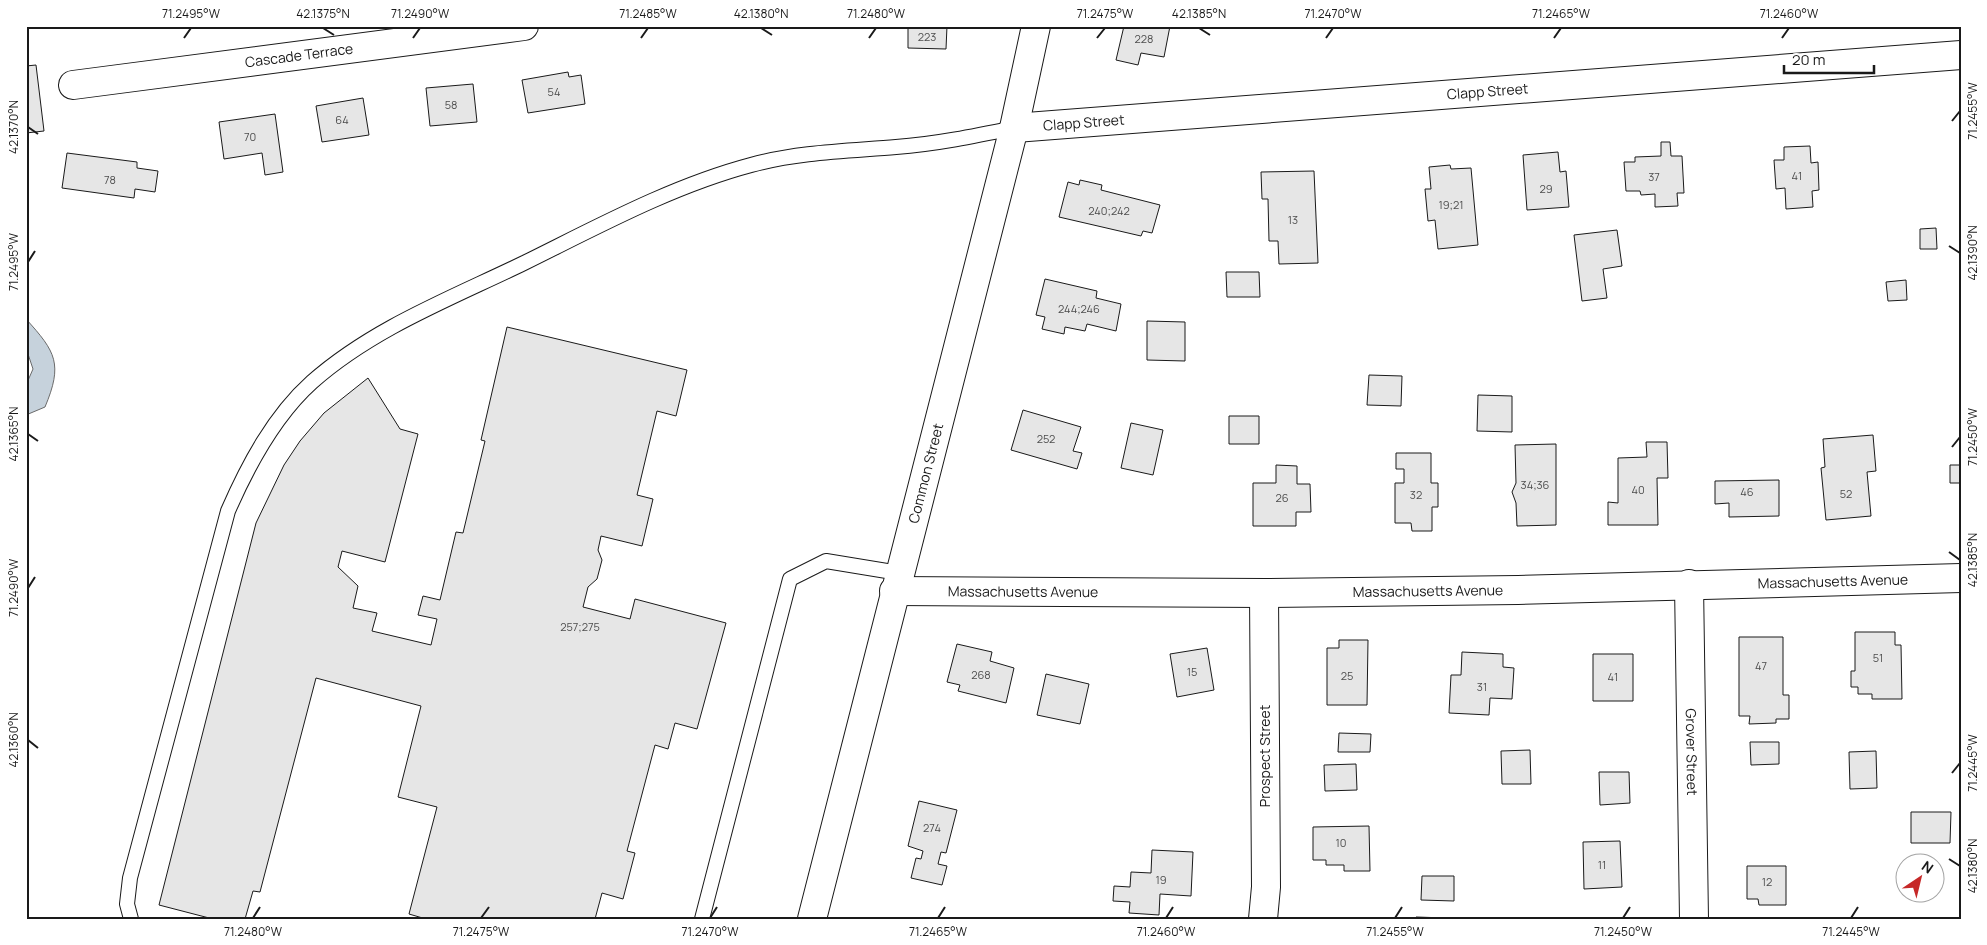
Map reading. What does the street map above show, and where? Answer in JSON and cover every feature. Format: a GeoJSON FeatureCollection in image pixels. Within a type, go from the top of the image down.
{"type":"FeatureCollection","features":[{"type":"Feature","properties":{"kind":"street","name":"Cascade Terrace"},"geometry":{"type":"LineString","coordinates":[[73,86],[524,26]]}},
{"type":"Feature","properties":{"kind":"street","name":"Common Street"},"geometry":{"type":"LineString","coordinates":[[812,919],[1014,128],[1036,26]]}},
{"type":"Feature","properties":{"kind":"street","name":"Clapp Street"},"geometry":{"type":"LineString","coordinates":[[1014,128],[1961,56]]}},
{"type":"Feature","properties":{"kind":"street","name":"Massachusetts Avenue"},"geometry":{"type":"LineString","coordinates":[[897,582],[1264,593],[1518,590],[1961,578]]}},
{"type":"Feature","properties":{"kind":"street","name":"Grover Street"},"geometry":{"type":"LineString","coordinates":[[1689,584],[1694,919]]}},
{"type":"Feature","properties":{"kind":"street","name":"Prospect Street"},"geometry":{"type":"LineString","coordinates":[[1263,919],[1266,887],[1264,593]]}},
{"type":"Feature","properties":{"kind":"lane"},"geometry":{"type":"LineString","coordinates":[[131,919],[127,904],[130,878],[228,512],[243,475],[264,440],[312,382],[387,329],[644,205],[751,164],[844,151],[945,142],[1014,128]]}},
{"type":"Feature","properties":{"kind":"lane"},"geometry":{"type":"LineString","coordinates":[[702,919],[790,579],[826,561],[897,582]]}},
{"type":"Feature","properties":{"kind":"shaded area"},"geometry":{"type":"Polygon","coordinates":[[[26,319],[50,350],[54,359],[55,369],[51,392],[45,407],[26,415],[26,385],[33,369],[26,348],[26,319]]]}},
{"type":"Feature","properties":{"kind":"building"},"geometry":{"type":"Polygon","coordinates":[[[908,26],[947,26],[946,49],[908,48],[908,26]]]}},
{"type":"Feature","properties":{"kind":"building"},"geometry":{"type":"Polygon","coordinates":[[[1124,26],[1170,26],[1164,57],[1141,53],[1138,65],[1116,60],[1124,26]]]}},
{"type":"Feature","properties":{"kind":"building"},"geometry":{"type":"Polygon","coordinates":[[[36,65],[44,131],[26,133],[26,66],[36,65]]]}},
{"type":"Feature","properties":{"kind":"building"},"geometry":{"type":"Polygon","coordinates":[[[568,72],[569,77],[581,75],[585,104],[528,113],[522,80],[568,72]]]}},
{"type":"Feature","properties":{"kind":"building"},"geometry":{"type":"Polygon","coordinates":[[[473,84],[477,122],[430,126],[426,88],[473,84]]]}},
{"type":"Feature","properties":{"kind":"building"},"geometry":{"type":"Polygon","coordinates":[[[363,98],[369,135],[322,142],[316,106],[363,98]]]}},
{"type":"Feature","properties":{"kind":"building"},"geometry":{"type":"Polygon","coordinates":[[[275,114],[283,172],[265,175],[262,153],[224,159],[219,122],[275,114]]]}},
{"type":"Feature","properties":{"kind":"building"},"geometry":{"type":"Polygon","coordinates":[[[1661,142],[1670,142],[1671,156],[1682,156],[1684,193],[1677,193],[1678,206],[1655,207],[1655,194],[1641,195],[1640,191],[1626,191],[1624,162],[1635,162],[1635,157],[1661,156],[1661,142]]]}},
{"type":"Feature","properties":{"kind":"building"},"geometry":{"type":"Polygon","coordinates":[[[1810,146],[1811,163],[1818,162],[1819,190],[1812,191],[1813,207],[1786,209],[1785,188],[1776,189],[1774,160],[1784,160],[1784,147],[1810,146]]]}},
{"type":"Feature","properties":{"kind":"building"},"geometry":{"type":"Polygon","coordinates":[[[1558,152],[1560,172],[1566,171],[1569,207],[1527,210],[1523,155],[1558,152]]]}},
{"type":"Feature","properties":{"kind":"building"},"geometry":{"type":"Polygon","coordinates":[[[67,153],[137,162],[137,168],[158,171],[155,192],[135,189],[134,198],[62,188],[67,153]]]}},
{"type":"Feature","properties":{"kind":"building"},"geometry":{"type":"Polygon","coordinates":[[[1450,165],[1451,169],[1471,168],[1478,245],[1438,249],[1435,220],[1428,221],[1425,189],[1431,189],[1429,167],[1450,165]]]}},
{"type":"Feature","properties":{"kind":"building"},"geometry":{"type":"Polygon","coordinates":[[[1314,171],[1318,263],[1279,264],[1278,241],[1269,241],[1268,199],[1262,199],[1261,172],[1314,171]]]}},
{"type":"Feature","properties":{"kind":"building"},"geometry":{"type":"Polygon","coordinates":[[[1080,180],[1102,185],[1101,190],[1160,205],[1152,233],[1143,231],[1141,236],[1059,217],[1068,182],[1079,185],[1080,180]]]}},
{"type":"Feature","properties":{"kind":"building"},"geometry":{"type":"Polygon","coordinates":[[[1936,228],[1937,249],[1920,249],[1920,229],[1936,228]]]}},
{"type":"Feature","properties":{"kind":"building"},"geometry":{"type":"Polygon","coordinates":[[[1617,230],[1622,266],[1603,269],[1607,298],[1582,301],[1574,235],[1617,230]]]}},
{"type":"Feature","properties":{"kind":"building"},"geometry":{"type":"Polygon","coordinates":[[[1226,272],[1259,272],[1260,297],[1227,297],[1226,272]]]}},
{"type":"Feature","properties":{"kind":"building"},"geometry":{"type":"Polygon","coordinates":[[[1045,279],[1097,291],[1096,298],[1121,304],[1116,331],[1087,324],[1085,331],[1065,327],[1064,334],[1042,329],[1045,317],[1036,315],[1045,279]]]}},
{"type":"Feature","properties":{"kind":"building"},"geometry":{"type":"Polygon","coordinates":[[[1906,280],[1907,300],[1888,301],[1886,282],[1906,280]]]}},
{"type":"Feature","properties":{"kind":"building"},"geometry":{"type":"Polygon","coordinates":[[[1147,321],[1185,322],[1185,361],[1147,360],[1147,321]]]}},
{"type":"Feature","properties":{"kind":"building"},"geometry":{"type":"Polygon","coordinates":[[[507,327],[687,370],[676,416],[657,411],[637,495],[653,499],[642,546],[601,536],[598,550],[602,560],[597,579],[588,587],[583,607],[630,619],[635,599],[726,623],[697,729],[675,723],[668,749],[655,745],[627,851],[635,853],[623,899],[602,893],[595,919],[426,919],[409,914],[437,807],[398,797],[421,706],[316,678],[260,892],[253,891],[245,919],[213,919],[159,905],[256,523],[284,465],[300,441],[324,413],[368,378],[400,429],[418,434],[385,562],[342,551],[338,567],[358,586],[353,608],[377,613],[372,631],[431,645],[437,619],[418,615],[423,596],[440,600],[456,532],[463,533],[485,441],[481,440],[507,327]]]}},
{"type":"Feature","properties":{"kind":"building"},"geometry":{"type":"Polygon","coordinates":[[[1369,375],[1402,376],[1401,406],[1367,405],[1369,375]]]}},
{"type":"Feature","properties":{"kind":"building"},"geometry":{"type":"Polygon","coordinates":[[[1478,395],[1512,396],[1512,432],[1477,431],[1478,395]]]}},
{"type":"Feature","properties":{"kind":"building"},"geometry":{"type":"Polygon","coordinates":[[[1023,410],[1081,427],[1073,451],[1082,453],[1077,469],[1011,450],[1023,410]]]}},
{"type":"Feature","properties":{"kind":"building"},"geometry":{"type":"Polygon","coordinates":[[[1229,416],[1259,416],[1259,444],[1229,444],[1229,416]]]}},
{"type":"Feature","properties":{"kind":"building"},"geometry":{"type":"Polygon","coordinates":[[[1131,423],[1163,430],[1153,475],[1121,468],[1131,423]]]}},
{"type":"Feature","properties":{"kind":"building"},"geometry":{"type":"Polygon","coordinates":[[[1873,435],[1876,471],[1867,472],[1871,516],[1826,520],[1821,468],[1825,467],[1823,439],[1873,435]]]}},
{"type":"Feature","properties":{"kind":"building"},"geometry":{"type":"Polygon","coordinates":[[[1646,442],[1667,442],[1668,478],[1657,478],[1658,525],[1608,525],[1608,502],[1618,503],[1618,458],[1647,457],[1646,442]]]}},
{"type":"Feature","properties":{"kind":"building"},"geometry":{"type":"Polygon","coordinates":[[[1556,444],[1556,525],[1517,526],[1516,503],[1512,492],[1516,483],[1515,445],[1556,444]]]}},
{"type":"Feature","properties":{"kind":"building"},"geometry":{"type":"Polygon","coordinates":[[[1396,453],[1431,453],[1431,483],[1438,483],[1438,507],[1432,507],[1432,531],[1412,531],[1411,523],[1395,523],[1395,483],[1404,483],[1404,469],[1396,469],[1396,453]]]}},
{"type":"Feature","properties":{"kind":"building"},"geometry":{"type":"Polygon","coordinates":[[[1276,465],[1297,466],[1297,484],[1310,484],[1311,512],[1296,512],[1296,526],[1253,526],[1253,483],[1276,483],[1276,465]]]}},
{"type":"Feature","properties":{"kind":"building"},"geometry":{"type":"Polygon","coordinates":[[[1950,465],[1961,465],[1961,483],[1950,483],[1950,465]]]}},
{"type":"Feature","properties":{"kind":"building"},"geometry":{"type":"Polygon","coordinates":[[[1779,480],[1779,516],[1729,517],[1729,503],[1715,504],[1715,481],[1779,480]]]}},
{"type":"Feature","properties":{"kind":"building"},"geometry":{"type":"Polygon","coordinates":[[[1855,632],[1895,632],[1895,645],[1901,645],[1902,699],[1872,699],[1872,694],[1858,694],[1858,687],[1851,687],[1851,671],[1855,671],[1855,632]]]}},
{"type":"Feature","properties":{"kind":"building"},"geometry":{"type":"Polygon","coordinates":[[[1739,637],[1783,637],[1783,695],[1789,695],[1789,719],[1776,719],[1776,723],[1749,724],[1750,716],[1739,716],[1739,637]]]}},
{"type":"Feature","properties":{"kind":"building"},"geometry":{"type":"Polygon","coordinates":[[[1339,640],[1368,640],[1367,705],[1327,705],[1327,648],[1339,648],[1339,640]]]}},
{"type":"Feature","properties":{"kind":"building"},"geometry":{"type":"Polygon","coordinates":[[[957,644],[992,652],[990,661],[1014,668],[1006,703],[958,691],[960,685],[947,682],[957,644]]]}},
{"type":"Feature","properties":{"kind":"building"},"geometry":{"type":"Polygon","coordinates":[[[1207,648],[1214,690],[1177,697],[1170,654],[1207,648]]]}},
{"type":"Feature","properties":{"kind":"building"},"geometry":{"type":"Polygon","coordinates":[[[1462,652],[1503,654],[1503,667],[1514,668],[1512,699],[1490,698],[1489,715],[1449,713],[1451,675],[1461,675],[1462,652]]]}},
{"type":"Feature","properties":{"kind":"building"},"geometry":{"type":"Polygon","coordinates":[[[1593,654],[1633,654],[1633,701],[1593,701],[1593,654]]]}},
{"type":"Feature","properties":{"kind":"building"},"geometry":{"type":"Polygon","coordinates":[[[1046,674],[1089,684],[1080,724],[1037,715],[1046,674]]]}},
{"type":"Feature","properties":{"kind":"building"},"geometry":{"type":"Polygon","coordinates":[[[1339,733],[1371,734],[1370,752],[1338,752],[1339,733]]]}},
{"type":"Feature","properties":{"kind":"building"},"geometry":{"type":"Polygon","coordinates":[[[1750,742],[1779,742],[1779,764],[1751,765],[1750,742]]]}},
{"type":"Feature","properties":{"kind":"building"},"geometry":{"type":"Polygon","coordinates":[[[1530,750],[1531,784],[1502,784],[1501,751],[1530,750]]]}},
{"type":"Feature","properties":{"kind":"building"},"geometry":{"type":"Polygon","coordinates":[[[1876,751],[1877,788],[1850,789],[1849,752],[1876,751]]]}},
{"type":"Feature","properties":{"kind":"building"},"geometry":{"type":"Polygon","coordinates":[[[1356,764],[1357,790],[1325,791],[1324,765],[1356,764]]]}},
{"type":"Feature","properties":{"kind":"building"},"geometry":{"type":"Polygon","coordinates":[[[1599,772],[1629,772],[1630,803],[1600,805],[1599,772]]]}},
{"type":"Feature","properties":{"kind":"building"},"geometry":{"type":"Polygon","coordinates":[[[919,801],[957,810],[946,853],[941,852],[938,864],[947,866],[942,885],[911,878],[916,858],[921,859],[923,851],[908,846],[919,801]]]}},
{"type":"Feature","properties":{"kind":"building"},"geometry":{"type":"Polygon","coordinates":[[[1911,812],[1951,812],[1950,843],[1911,843],[1911,812]]]}},
{"type":"Feature","properties":{"kind":"building"},"geometry":{"type":"Polygon","coordinates":[[[1369,826],[1370,871],[1344,871],[1344,865],[1326,865],[1326,860],[1313,860],[1313,827],[1369,826]]]}},
{"type":"Feature","properties":{"kind":"building"},"geometry":{"type":"Polygon","coordinates":[[[1620,841],[1622,887],[1584,889],[1583,842],[1620,841]]]}},
{"type":"Feature","properties":{"kind":"building"},"geometry":{"type":"Polygon","coordinates":[[[1152,850],[1193,852],[1191,896],[1160,894],[1159,915],[1129,913],[1130,902],[1113,901],[1114,886],[1130,887],[1131,872],[1151,873],[1152,850]]]}},
{"type":"Feature","properties":{"kind":"building"},"geometry":{"type":"Polygon","coordinates":[[[1747,866],[1786,866],[1786,905],[1759,905],[1758,899],[1747,899],[1747,866]]]}},
{"type":"Feature","properties":{"kind":"building"},"geometry":{"type":"Polygon","coordinates":[[[1422,876],[1454,876],[1454,901],[1421,900],[1422,876]]]}},
{"type":"Feature","properties":{"kind":"building"},"geometry":{"type":"Polygon","coordinates":[[[1416,917],[1446,918],[1446,919],[1416,919],[1416,917]]]}}]}
